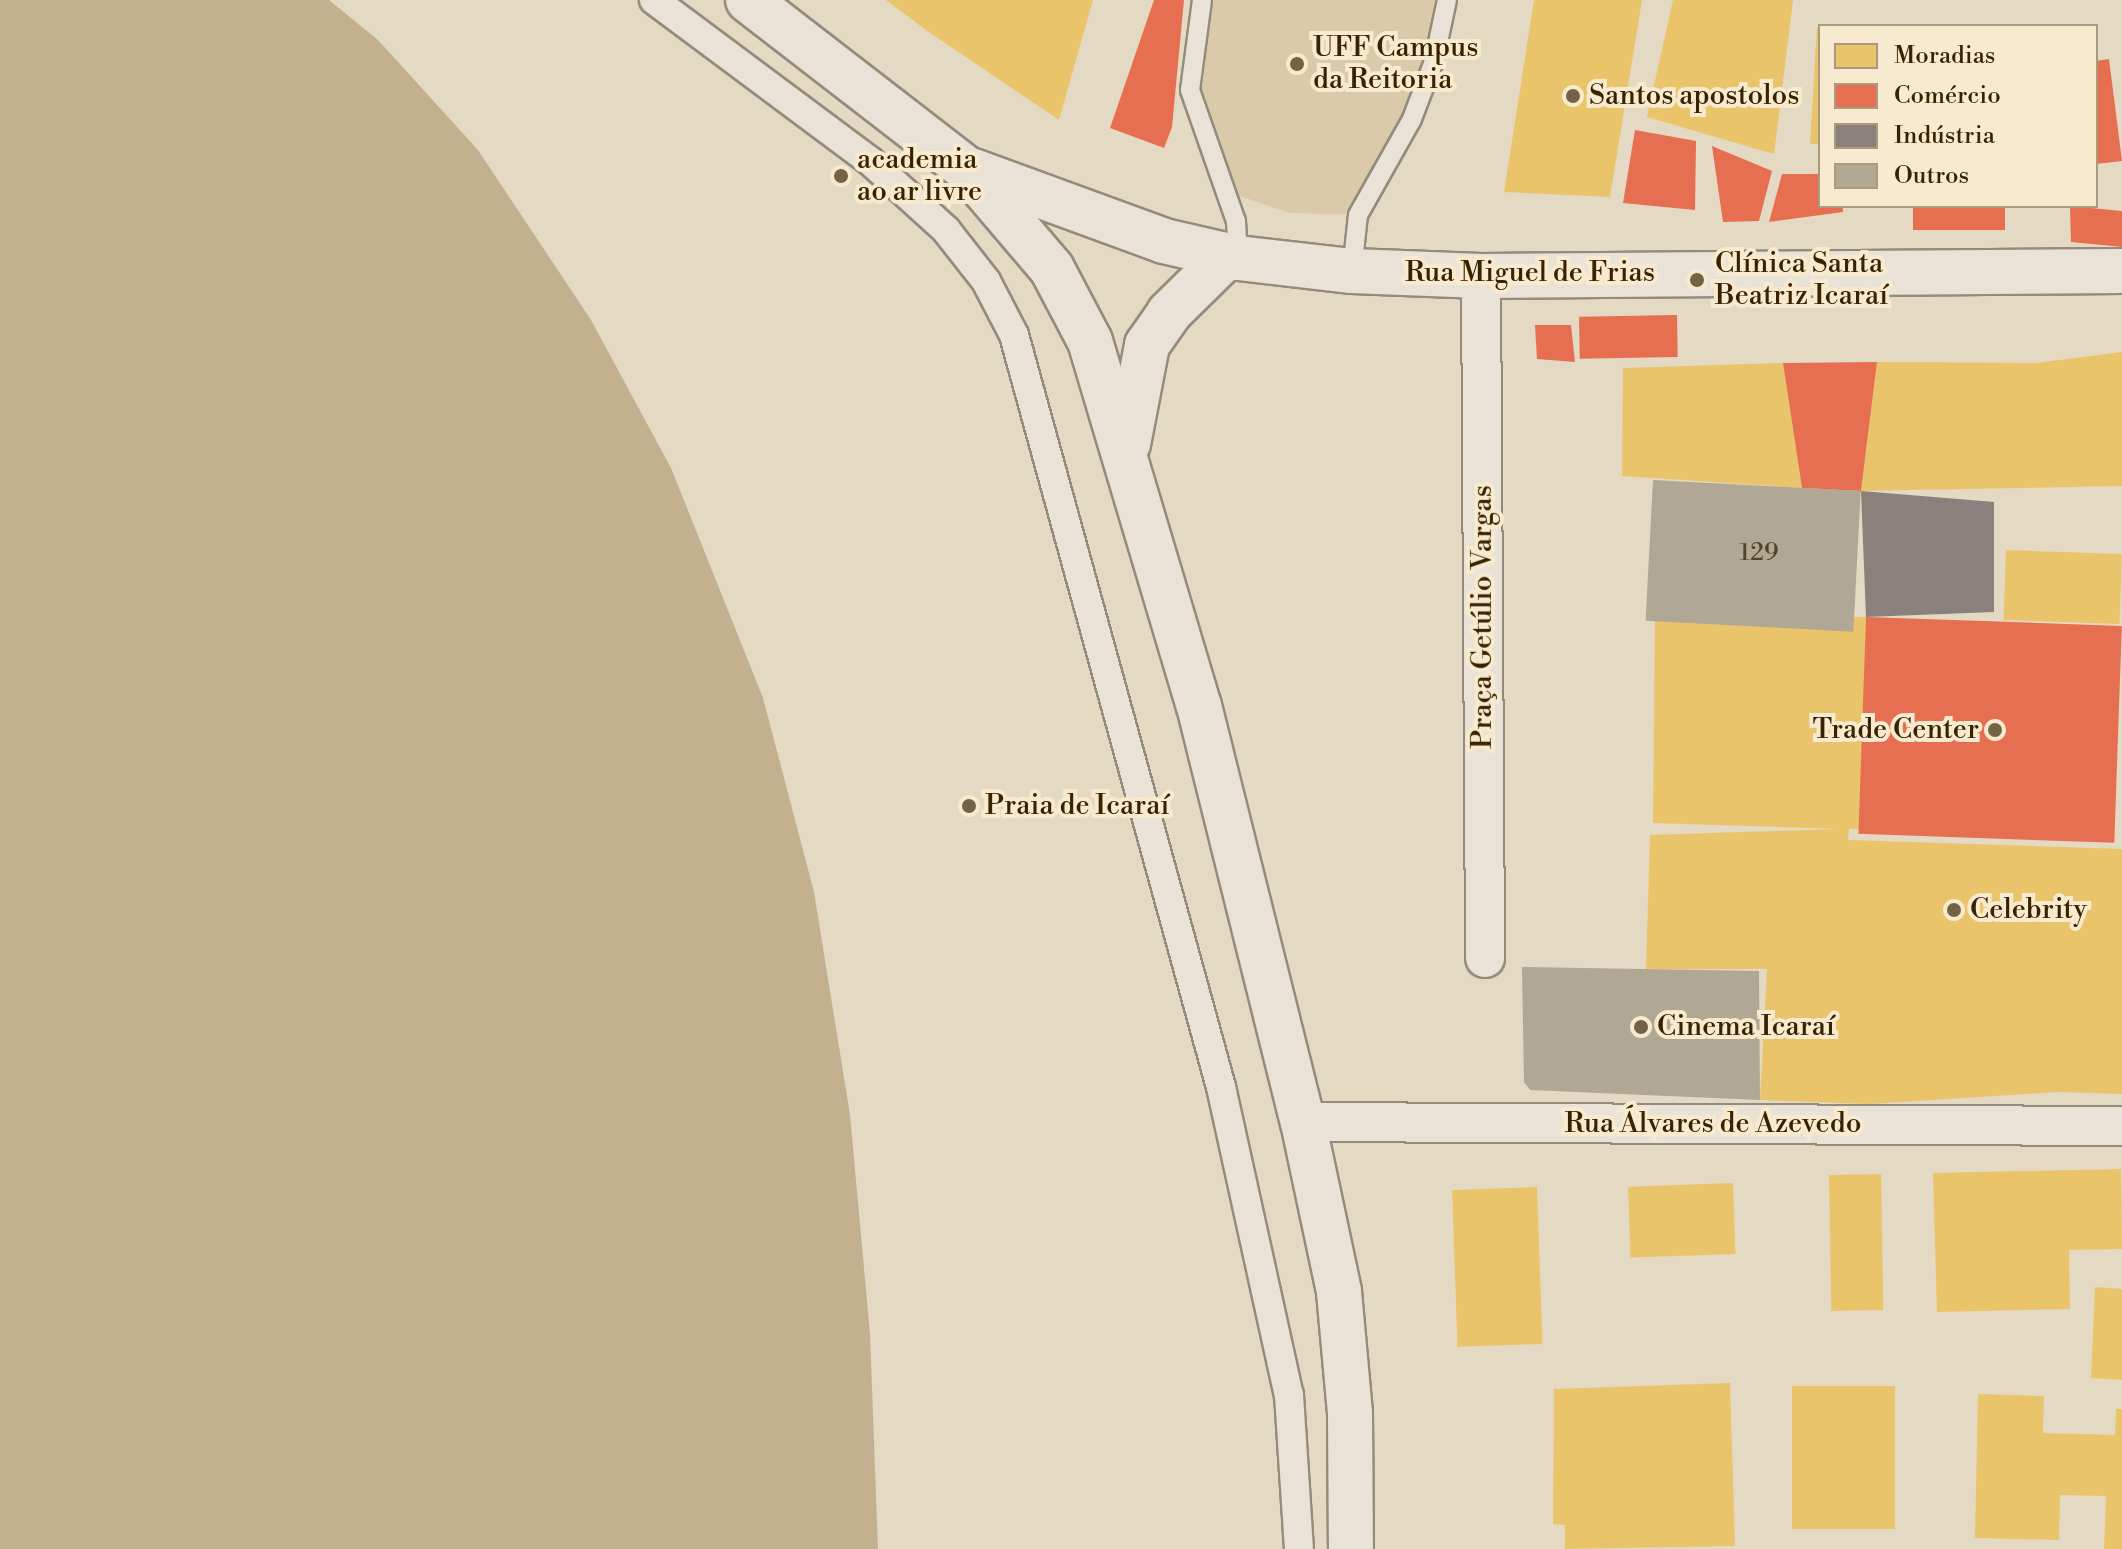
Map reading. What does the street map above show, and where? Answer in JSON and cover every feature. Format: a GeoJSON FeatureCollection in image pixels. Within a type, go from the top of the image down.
{"type":"FeatureCollection","features":[{"type":"Feature","properties":{"kind":"main road"},"geometry":{"type":"LineString","coordinates":[[748,0],[967,169],[1052,269],[1073,306],[1127,454],[1199,706],[1303,1122],[1339,1292],[1350,1414],[1351,1549]]}},
{"type":"Feature","properties":{"kind":"main road","name":"Rua Miguel de Frias"},"geometry":{"type":"LineString","coordinates":[[967,169],[1164,241],[1232,257],[1352,271],[1481,276],[2122,271]]}},
{"type":"Feature","properties":{"kind":"main road"},"geometry":{"type":"LineString","coordinates":[[1127,454],[1147,345],[1169,313],[1232,257]]}},
{"type":"Feature","properties":{"kind":"street"},"geometry":{"type":"LineString","coordinates":[[654,0],[870,161],[946,230],[986,281],[1014,335],[1221,1087],[1289,1395],[1299,1549]]}},
{"type":"Feature","properties":{"kind":"street","name":"Praça Getúlio Vargas"},"geometry":{"type":"LineString","coordinates":[[1481,276],[1485,958]]}},
{"type":"Feature","properties":{"kind":"street","name":"Rua Álvares de Azevedo"},"geometry":{"type":"LineString","coordinates":[[1303,1122],[2122,1126]]}},
{"type":"Feature","properties":{"kind":"lane"},"geometry":{"type":"LineString","coordinates":[[1202,0],[1190,90],[1236,221],[1232,257]]}},
{"type":"Feature","properties":{"kind":"lane"},"geometry":{"type":"LineString","coordinates":[[1352,271],[1358,215],[1412,119],[1434,61],[1447,0]]}},
{"type":"Feature","properties":{"kind":"shaded area"},"geometry":{"type":"Polygon","coordinates":[[[0,0],[329,0],[378,40],[478,150],[591,320],[671,468],[763,698],[814,892],[850,1115],[870,1334],[878,1549],[0,1549],[0,0]]]}},
{"type":"Feature","properties":{"kind":"shaded area","name":"UFF Campus da Reitoria"},"geometry":{"type":"Polygon","coordinates":[[[1203,0],[1447,0],[1434,61],[1358,215],[1290,213],[1222,190],[1190,90],[1203,0]]]}},
{"type":"Feature","properties":{"kind":"building: Moradias"},"geometry":{"type":"Polygon","coordinates":[[[886,0],[1093,0],[1059,120],[926,30],[886,0]]]}},
{"type":"Feature","properties":{"kind":"building: Moradias","name":"Santos apostolos"},"geometry":{"type":"Polygon","coordinates":[[[1534,0],[1642,0],[1610,197],[1504,192],[1534,0]]]}},
{"type":"Feature","properties":{"kind":"building: Moradias"},"geometry":{"type":"Polygon","coordinates":[[[1673,0],[1793,0],[1774,154],[1647,117],[1673,0]]]}},
{"type":"Feature","properties":{"kind":"building: Moradias"},"geometry":{"type":"Polygon","coordinates":[[[1817,27],[1818,27],[1818,144],[1810,144],[1817,27]]]}},
{"type":"Feature","properties":{"kind":"building: Moradias"},"geometry":{"type":"Polygon","coordinates":[[[2122,352],[2122,486],[1861,491],[1877,362],[2036,363],[2122,352]]]}},
{"type":"Feature","properties":{"kind":"building: Moradias"},"geometry":{"type":"Polygon","coordinates":[[[1783,363],[1802,488],[1622,476],[1623,368],[1783,363]]]}},
{"type":"Feature","properties":{"kind":"building: Moradias"},"geometry":{"type":"Polygon","coordinates":[[[2006,550],[2122,554],[2119,624],[2004,620],[2006,550]]]}},
{"type":"Feature","properties":{"kind":"building: Moradias"},"geometry":{"type":"Polygon","coordinates":[[[1866,617],[1862,829],[1849,829],[1848,840],[2122,849],[2122,1094],[2059,1092],[1870,1104],[1760,1100],[1767,969],[1646,969],[1650,835],[1839,829],[1653,823],[1655,621],[1866,617]]]}},
{"type":"Feature","properties":{"kind":"building: Moradias"},"geometry":{"type":"Polygon","coordinates":[[[2121,1169],[2122,1249],[2069,1250],[2070,1309],[1937,1312],[1933,1173],[2121,1169]]]}},
{"type":"Feature","properties":{"kind":"building: Moradias"},"geometry":{"type":"Polygon","coordinates":[[[1881,1174],[1883,1310],[1831,1311],[1829,1175],[1881,1174]]]}},
{"type":"Feature","properties":{"kind":"building: Moradias"},"geometry":{"type":"Polygon","coordinates":[[[1733,1183],[1735,1254],[1631,1258],[1628,1187],[1733,1183]]]}},
{"type":"Feature","properties":{"kind":"building: Moradias"},"geometry":{"type":"Polygon","coordinates":[[[1537,1187],[1542,1344],[1458,1347],[1452,1190],[1537,1187]]]}},
{"type":"Feature","properties":{"kind":"building: Moradias"},"geometry":{"type":"Polygon","coordinates":[[[2095,1287],[2122,1289],[2122,1380],[2091,1378],[2095,1287]]]}},
{"type":"Feature","properties":{"kind":"building: Moradias"},"geometry":{"type":"Polygon","coordinates":[[[1730,1383],[1735,1546],[1565,1549],[1565,1525],[1553,1524],[1554,1389],[1730,1383]]]}},
{"type":"Feature","properties":{"kind":"building: Moradias"},"geometry":{"type":"Polygon","coordinates":[[[1792,1386],[1895,1386],[1895,1529],[1792,1529],[1792,1386]]]}},
{"type":"Feature","properties":{"kind":"building: Moradias"},"geometry":{"type":"Polygon","coordinates":[[[1978,1394],[2044,1396],[2043,1433],[2115,1435],[2116,1409],[2122,1409],[2122,1549],[2104,1549],[2106,1496],[2060,1495],[2059,1540],[1975,1538],[1978,1394]]]}},
{"type":"Feature","properties":{"kind":"building: Comércio"},"geometry":{"type":"Polygon","coordinates":[[[1154,0],[1184,0],[1172,127],[1164,148],[1110,128],[1154,0]]]}},
{"type":"Feature","properties":{"kind":"building: Comércio"},"geometry":{"type":"Polygon","coordinates":[[[2109,59],[2122,161],[2098,164],[2098,61],[2109,59]]]}},
{"type":"Feature","properties":{"kind":"building: Comércio"},"geometry":{"type":"Polygon","coordinates":[[[1635,130],[1696,141],[1695,210],[1623,203],[1635,130]]]}},
{"type":"Feature","properties":{"kind":"building: Comércio"},"geometry":{"type":"Polygon","coordinates":[[[1712,146],[1772,171],[1759,221],[1723,222],[1712,146]]]}},
{"type":"Feature","properties":{"kind":"building: Comércio"},"geometry":{"type":"Polygon","coordinates":[[[1782,174],[1818,174],[1818,208],[1843,208],[1843,212],[1769,222],[1782,174]]]}},
{"type":"Feature","properties":{"kind":"building: Comércio"},"geometry":{"type":"Polygon","coordinates":[[[1913,208],[2005,208],[2005,230],[1913,230],[1913,208]]]}},
{"type":"Feature","properties":{"kind":"building: Comércio"},"geometry":{"type":"Polygon","coordinates":[[[2070,208],[2122,211],[2122,247],[2071,242],[2070,208]]]}},
{"type":"Feature","properties":{"kind":"building: Comércio"},"geometry":{"type":"Polygon","coordinates":[[[1677,315],[1678,357],[1580,359],[1579,317],[1677,315]]]}},
{"type":"Feature","properties":{"kind":"building: Comércio"},"geometry":{"type":"Polygon","coordinates":[[[1535,325],[1571,325],[1575,362],[1537,359],[1535,325]]]}},
{"type":"Feature","properties":{"kind":"building: Comércio"},"geometry":{"type":"Polygon","coordinates":[[[1877,362],[1861,491],[1802,488],[1783,363],[1877,362]]]}},
{"type":"Feature","properties":{"kind":"building: Comércio","name":"Trade Center"},"geometry":{"type":"Polygon","coordinates":[[[1866,617],[2122,626],[2114,843],[1858,834],[1866,617]]]}},
{"type":"Feature","properties":{"kind":"building: Indústria"},"geometry":{"type":"Polygon","coordinates":[[[1861,491],[1994,502],[1994,612],[1866,617],[1861,491]]]}},
{"type":"Feature","properties":{"kind":"building: Outros"},"geometry":{"type":"Polygon","coordinates":[[[1653,480],[1861,491],[1853,632],[1646,621],[1653,480]]]}},
{"type":"Feature","properties":{"kind":"building: Outros","name":"Cinema Icaraí"},"geometry":{"type":"Polygon","coordinates":[[[1522,967],[1759,971],[1760,1100],[1530,1090],[1524,1082],[1522,967]]]}},
{"type":"Feature","properties":{"kind":"place","name":"UFF Campus da Reitoria"},"geometry":{"type":"Point","coordinates":[1297,64]}},
{"type":"Feature","properties":{"kind":"place","name":"Santos apostolos"},"geometry":{"type":"Point","coordinates":[1573,96]}},
{"type":"Feature","properties":{"kind":"place","name":"academia ao ar livre"},"geometry":{"type":"Point","coordinates":[841,176]}},
{"type":"Feature","properties":{"kind":"place","name":"Clínica Santa Beatriz Icaraí"},"geometry":{"type":"Point","coordinates":[1697,280]}},
{"type":"Feature","properties":{"kind":"place","name":"Trade Center"},"geometry":{"type":"Point","coordinates":[1995,730]}},
{"type":"Feature","properties":{"kind":"place","name":"Praia de Icaraí"},"geometry":{"type":"Point","coordinates":[969,806]}},
{"type":"Feature","properties":{"kind":"place","name":"Celebrity"},"geometry":{"type":"Point","coordinates":[1954,910]}},
{"type":"Feature","properties":{"kind":"place","name":"Cinema Icaraí"},"geometry":{"type":"Point","coordinates":[1641,1027]}}]}
